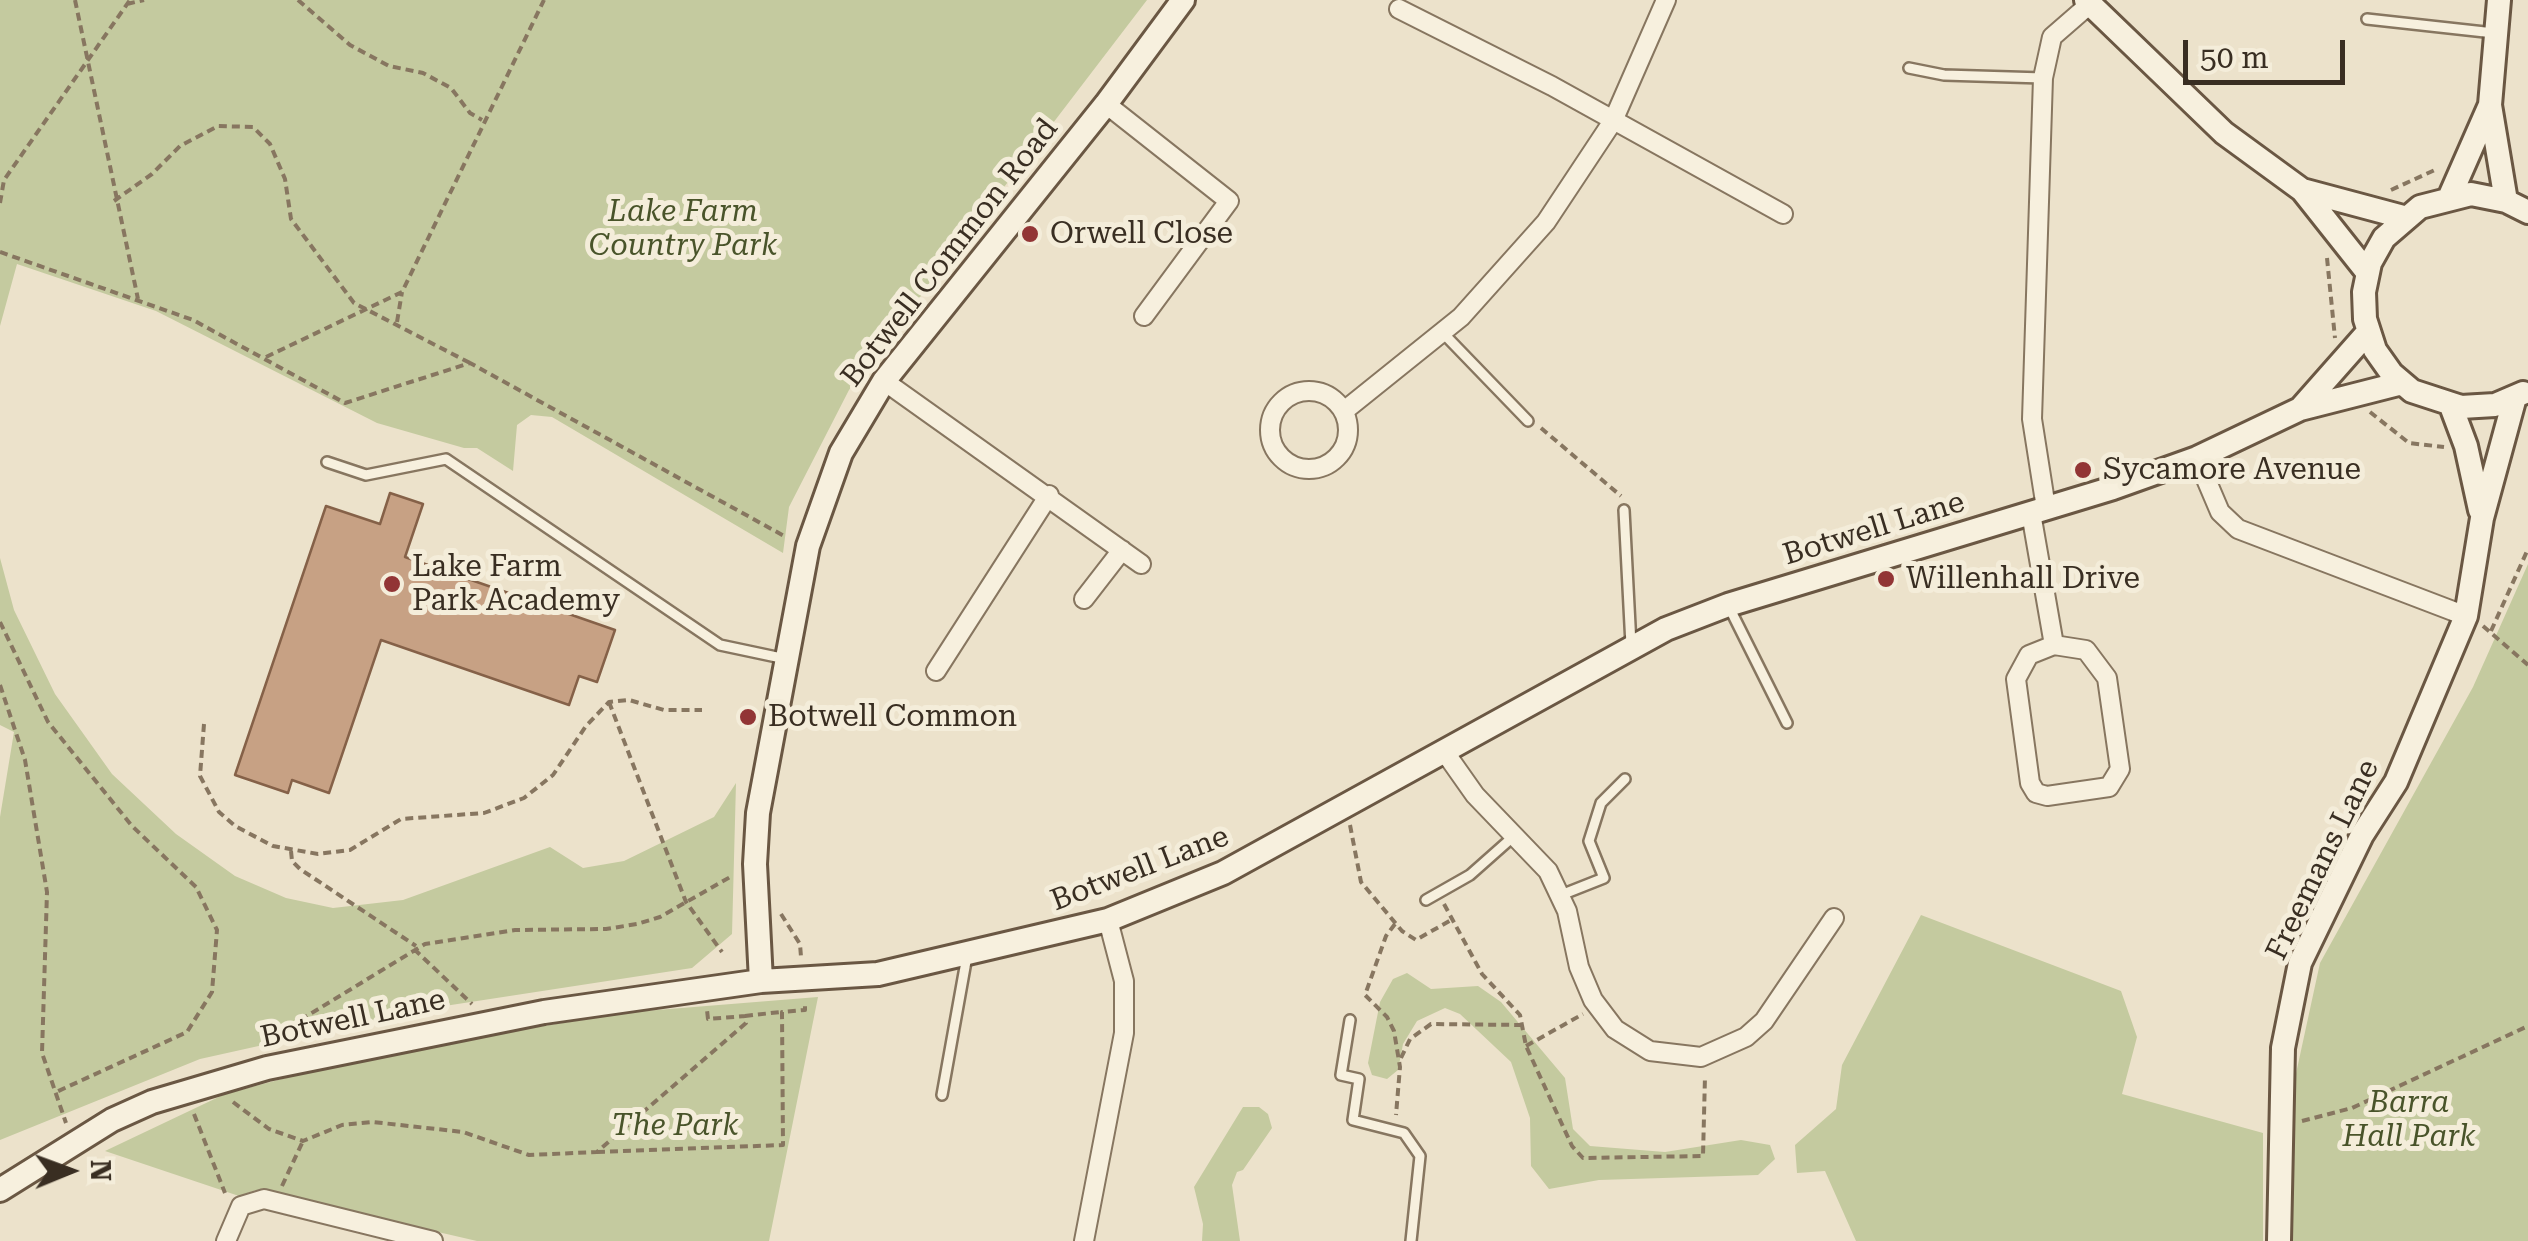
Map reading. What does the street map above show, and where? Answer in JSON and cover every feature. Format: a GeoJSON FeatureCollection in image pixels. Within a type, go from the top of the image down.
{"type":"FeatureCollection","features":[{"type":"Feature","properties":{"kind":"street","name":"Botwell Common Road"},"geometry":{"type":"LineString","coordinates":[[761,981],[755,864],[758,813],[808,546],[841,453],[884,381],[1106,104],[1184,0]]}},
{"type":"Feature","properties":{"kind":"street"},"geometry":{"type":"LineString","coordinates":[[1344,411],[1443,333],[1537,233],[1613,120],[1666,0]]}},
{"type":"Feature","properties":{"kind":"street"},"geometry":{"type":"LineString","coordinates":[[2499,0],[2490,105],[2506,201]]}},
{"type":"Feature","properties":{"kind":"street"},"geometry":{"type":"LineString","coordinates":[[2054,645],[2032,419],[2043,78],[2052,38],[2088,2],[2224,133],[2302,190],[2367,272]]}},
{"type":"Feature","properties":{"kind":"street"},"geometry":{"type":"LineString","coordinates":[[1399,9],[1784,214]]}},
{"type":"Feature","properties":{"kind":"street"},"geometry":{"type":"LineString","coordinates":[[1106,104],[1230,201],[1144,316]]}},
{"type":"Feature","properties":{"kind":"street"},"geometry":{"type":"LineString","coordinates":[[2450,196],[2490,105]]}},
{"type":"Feature","properties":{"kind":"street"},"geometry":{"type":"LineString","coordinates":[[2302,190],[2403,218]]}},
{"type":"Feature","properties":{"kind":"street"},"geometry":{"type":"LineString","coordinates":[[2521,394],[2489,406],[2451,406],[2402,383],[2379,356],[2368,332],[2364,305],[2367,272],[2384,238],[2403,218],[2450,196],[2477,194],[2506,201],[2528,212]]}},
{"type":"Feature","properties":{"kind":"street","name":"Botwell Lane"},"geometry":{"type":"LineString","coordinates":[[2300,409],[2368,332]]}},
{"type":"Feature","properties":{"kind":"street"},"geometry":{"type":"LineString","coordinates":[[884,381],[1141,564]]}},
{"type":"Feature","properties":{"kind":"street","name":"Botwell Lane"},"geometry":{"type":"LineString","coordinates":[[0,1190],[72,1141],[186,1091],[267,1068],[499,1020],[761,981],[878,974],[1108,920],[1223,873],[1631,645],[1728,604],[2198,458],[2300,409],[2402,383]]}},
{"type":"Feature","properties":{"kind":"street"},"geometry":{"type":"LineString","coordinates":[[1312,391],[1330,397],[1344,411],[1349,432],[1334,461],[1303,470],[1276,452],[1270,422],[1286,399],[1312,391]]}},
{"type":"Feature","properties":{"kind":"street","name":"Freemans Lane"},"geometry":{"type":"LineString","coordinates":[[2279,1241],[2283,1048],[2300,963],[2362,835],[2396,782],[2466,616],[2482,518],[2521,394]]}},
{"type":"Feature","properties":{"kind":"street","name":"Freemans Lane"},"geometry":{"type":"LineString","coordinates":[[2451,406],[2466,446],[2482,518]]}},
{"type":"Feature","properties":{"kind":"street"},"geometry":{"type":"LineString","coordinates":[[2198,458],[2220,512],[2238,529],[2466,616]]}},
{"type":"Feature","properties":{"kind":"street"},"geometry":{"type":"LineString","coordinates":[[936,671],[1049,495]]}},
{"type":"Feature","properties":{"kind":"street"},"geometry":{"type":"LineString","coordinates":[[1084,600],[1122,550]]}},
{"type":"Feature","properties":{"kind":"street"},"geometry":{"type":"LineString","coordinates":[[2054,645],[2086,650],[2107,678],[2120,769],[2109,786],[2047,796],[2036,792],[2030,783],[2016,679],[2029,655],[2054,645]]}},
{"type":"Feature","properties":{"kind":"street"},"geometry":{"type":"LineString","coordinates":[[1444,751],[1475,795],[1548,871],[1561,895],[1584,984],[1615,1029],[1638,1046],[1676,1058],[1706,1056],[1735,1044],[1764,1020],[1834,918]]}},
{"type":"Feature","properties":{"kind":"street"},"geometry":{"type":"LineString","coordinates":[[1084,1241],[1124,1033],[1124,981],[1108,920]]}},
{"type":"Feature","properties":{"kind":"street"},"geometry":{"type":"LineString","coordinates":[[226,1241],[241,1206],[256,1199],[433,1241]]}},
{"type":"Feature","properties":{"kind":"lane"},"geometry":{"type":"LineString","coordinates":[[2367,19],[2497,33]]}},
{"type":"Feature","properties":{"kind":"lane"},"geometry":{"type":"LineString","coordinates":[[1910,68],[1944,75],[2043,78]]}},
{"type":"Feature","properties":{"kind":"lane"},"geometry":{"type":"LineString","coordinates":[[1443,333],[1528,421]]}},
{"type":"Feature","properties":{"kind":"lane"},"geometry":{"type":"LineString","coordinates":[[327,462],[366,475],[446,459],[720,646],[786,659]]}},
{"type":"Feature","properties":{"kind":"lane"},"geometry":{"type":"LineString","coordinates":[[1624,510],[1631,645]]}},
{"type":"Feature","properties":{"kind":"lane"},"geometry":{"type":"LineString","coordinates":[[1728,604],[1786,723]]}},
{"type":"Feature","properties":{"kind":"lane"},"geometry":{"type":"LineString","coordinates":[[1561,895],[1604,878],[1589,841],[1601,803],[1625,779]]}},
{"type":"Feature","properties":{"kind":"lane"},"geometry":{"type":"LineString","coordinates":[[1426,900],[1470,875],[1516,834]]}},
{"type":"Feature","properties":{"kind":"lane"},"geometry":{"type":"LineString","coordinates":[[942,1095],[967,956]]}},
{"type":"Feature","properties":{"kind":"lane"},"geometry":{"type":"LineString","coordinates":[[1350,1020],[1341,1075],[1359,1079],[1353,1120],[1394,1129],[1411,1139],[1421,1163],[1411,1241]]}},
{"type":"Feature","properties":{"kind":"path"},"geometry":{"type":"LineString","coordinates":[[74,0],[114,202],[138,299]]}},
{"type":"Feature","properties":{"kind":"path"},"geometry":{"type":"LineString","coordinates":[[0,202],[4,180],[129,2],[144,0]]}},
{"type":"Feature","properties":{"kind":"path"},"geometry":{"type":"LineString","coordinates":[[298,0],[350,45],[389,66],[424,74],[451,88],[470,114],[483,121]]}},
{"type":"Feature","properties":{"kind":"path"},"geometry":{"type":"LineString","coordinates":[[396,323],[402,292],[544,0]]}},
{"type":"Feature","properties":{"kind":"path"},"geometry":{"type":"LineString","coordinates":[[114,202],[152,174],[180,146],[218,126],[253,127],[270,144],[285,179],[290,219],[354,304],[470,363],[770,531],[808,546]]}},
{"type":"Feature","properties":{"kind":"path"},"geometry":{"type":"LineString","coordinates":[[0,252],[192,320],[345,403],[470,363]]}},
{"type":"Feature","properties":{"kind":"path"},"geometry":{"type":"LineString","coordinates":[[264,358],[402,292]]}},
{"type":"Feature","properties":{"kind":"path"},"geometry":{"type":"LineString","coordinates":[[2357,392],[2389,432],[2409,443],[2433,448],[2466,446]]}},
{"type":"Feature","properties":{"kind":"path"},"geometry":{"type":"LineString","coordinates":[[1528,421],[1625,500],[1624,510]]}},
{"type":"Feature","properties":{"kind":"path"},"geometry":{"type":"LineString","coordinates":[[2491,631],[2528,548]]}},
{"type":"Feature","properties":{"kind":"path"},"geometry":{"type":"LineString","coordinates":[[2466,616],[2491,631],[2528,665]]}},
{"type":"Feature","properties":{"kind":"path"},"geometry":{"type":"LineString","coordinates":[[0,622],[48,722],[132,826],[196,887],[217,930],[212,992],[187,1032],[54,1093]]}},
{"type":"Feature","properties":{"kind":"path"},"geometry":{"type":"LineString","coordinates":[[0,685],[25,760],[46,892],[42,1053],[72,1141]]}},
{"type":"Feature","properties":{"kind":"path"},"geometry":{"type":"LineString","coordinates":[[204,724],[200,776],[220,812],[253,838],[291,852],[334,854],[364,842],[401,819],[484,813],[524,798],[553,774],[586,726],[609,702],[629,700],[664,710],[702,710]]}},
{"type":"Feature","properties":{"kind":"path"},"geometry":{"type":"LineString","coordinates":[[609,702],[686,902],[722,952]]}},
{"type":"Feature","properties":{"kind":"path"},"geometry":{"type":"LineString","coordinates":[[1348,806],[1358,876],[1395,924],[1416,940],[1451,920]]}},
{"type":"Feature","properties":{"kind":"path"},"geometry":{"type":"LineString","coordinates":[[291,852],[292,861],[300,869],[416,948],[472,1004]]}},
{"type":"Feature","properties":{"kind":"path"},"geometry":{"type":"LineString","coordinates":[[267,1068],[274,1036],[416,948],[446,938],[515,930],[622,928],[649,922],[755,864]]}},
{"type":"Feature","properties":{"kind":"path"},"geometry":{"type":"LineString","coordinates":[[1438,893],[1482,974],[1518,1011],[1526,1046],[1572,1146],[1583,1158],[1703,1156],[1706,1056]]}},
{"type":"Feature","properties":{"kind":"path"},"geometry":{"type":"LineString","coordinates":[[706,992],[708,1020],[805,1010],[800,944],[782,914],[757,915]]}},
{"type":"Feature","properties":{"kind":"path"},"geometry":{"type":"LineString","coordinates":[[1395,924],[1386,936],[1365,996],[1387,1017],[1400,1063]]}},
{"type":"Feature","properties":{"kind":"path"},"geometry":{"type":"LineString","coordinates":[[1526,1046],[1597,1006]]}},
{"type":"Feature","properties":{"kind":"path"},"geometry":{"type":"LineString","coordinates":[[222,1080],[235,1108],[269,1129],[304,1141],[342,1125],[373,1122],[463,1132],[529,1155],[782,1145],[782,1012]]}},
{"type":"Feature","properties":{"kind":"path"},"geometry":{"type":"LineString","coordinates":[[597,1152],[746,1023],[745,1016]]}},
{"type":"Feature","properties":{"kind":"path"},"geometry":{"type":"LineString","coordinates":[[1394,1129],[1400,1063],[1410,1040],[1431,1024],[1522,1026]]}},
{"type":"Feature","properties":{"kind":"path"},"geometry":{"type":"LineString","coordinates":[[2282,1122],[2323,1118],[2352,1108],[2528,1026]]}},
{"type":"Feature","properties":{"kind":"path"},"geometry":{"type":"LineString","coordinates":[[186,1091],[221,1190],[241,1206]]}},
{"type":"Feature","properties":{"kind":"path"},"geometry":{"type":"LineString","coordinates":[[277,1201],[304,1141]]}},
{"type":"Feature","properties":{"kind":"green space","name":"Lake Farm Country Park"},"geometry":{"type":"Polygon","coordinates":[[[0,0],[1147,0],[849,390],[789,507],[783,553],[552,417],[531,415],[517,425],[513,471],[477,448],[464,448],[377,423],[156,311],[17,264],[0,326],[0,0]]]}},
{"type":"Feature","properties":{"kind":"green space"},"geometry":{"type":"Polygon","coordinates":[[[0,558],[14,610],[55,694],[112,774],[176,834],[235,876],[286,898],[333,908],[403,900],[550,847],[583,868],[624,861],[714,817],[736,783],[732,934],[692,968],[425,1009],[200,1059],[0,1140],[0,817],[14,732],[0,725],[0,558]]]}},
{"type":"Feature","properties":{"kind":"green space","name":"Barra Hall Park"},"geometry":{"type":"Polygon","coordinates":[[[2528,564],[2528,1241],[2288,1241],[2292,1092],[2320,963],[2473,687],[2528,564]]]}},
{"type":"Feature","properties":{"kind":"green space"},"geometry":{"type":"Polygon","coordinates":[[[1921,915],[2121,991],[2137,1037],[2122,1094],[2263,1133],[2263,1241],[1856,1241],[1825,1171],[1797,1173],[1795,1145],[1836,1109],[1842,1065],[1921,915]]]}},
{"type":"Feature","properties":{"kind":"green space"},"geometry":{"type":"Polygon","coordinates":[[[1407,973],[1431,989],[1478,986],[1501,1002],[1565,1078],[1573,1129],[1590,1146],[1665,1152],[1741,1140],[1770,1145],[1775,1159],[1758,1175],[1599,1180],[1549,1189],[1531,1166],[1530,1118],[1511,1062],[1460,1014],[1445,1008],[1417,1021],[1403,1044],[1398,1070],[1387,1079],[1372,1075],[1368,1063],[1380,1002],[1393,979],[1407,973]]]}},
{"type":"Feature","properties":{"kind":"green space","name":"The Park"},"geometry":{"type":"Polygon","coordinates":[[[818,997],[769,1241],[477,1241],[256,1190],[239,1196],[105,1151],[225,1094],[392,1050],[632,1012],[818,997]]]}},
{"type":"Feature","properties":{"kind":"green space"},"geometry":{"type":"Polygon","coordinates":[[[1243,1107],[1259,1107],[1268,1114],[1272,1128],[1243,1170],[1237,1172],[1232,1185],[1240,1241],[1202,1241],[1203,1224],[1194,1187],[1243,1107]]]}},
{"type":"Feature","properties":{"kind":"building"},"geometry":{"type":"Polygon","coordinates":[[[390,493],[423,504],[405,557],[615,630],[597,682],[579,676],[569,705],[381,640],[329,793],[292,780],[288,793],[235,775],[326,506],[380,524],[390,493]]]}},
{"type":"Feature","properties":{"kind":"place","name":"Orwell Close"},"geometry":{"type":"Point","coordinates":[1030,234]}},
{"type":"Feature","properties":{"kind":"place","name":"Sycamore Avenue"},"geometry":{"type":"Point","coordinates":[2083,470]}},
{"type":"Feature","properties":{"kind":"place","name":"Willenhall Drive"},"geometry":{"type":"Point","coordinates":[1886,579]}},
{"type":"Feature","properties":{"kind":"place","name":"Lake Farm Park Academy"},"geometry":{"type":"Point","coordinates":[392,584]}},
{"type":"Feature","properties":{"kind":"place","name":"Botwell Common"},"geometry":{"type":"Point","coordinates":[748,717]}}]}
